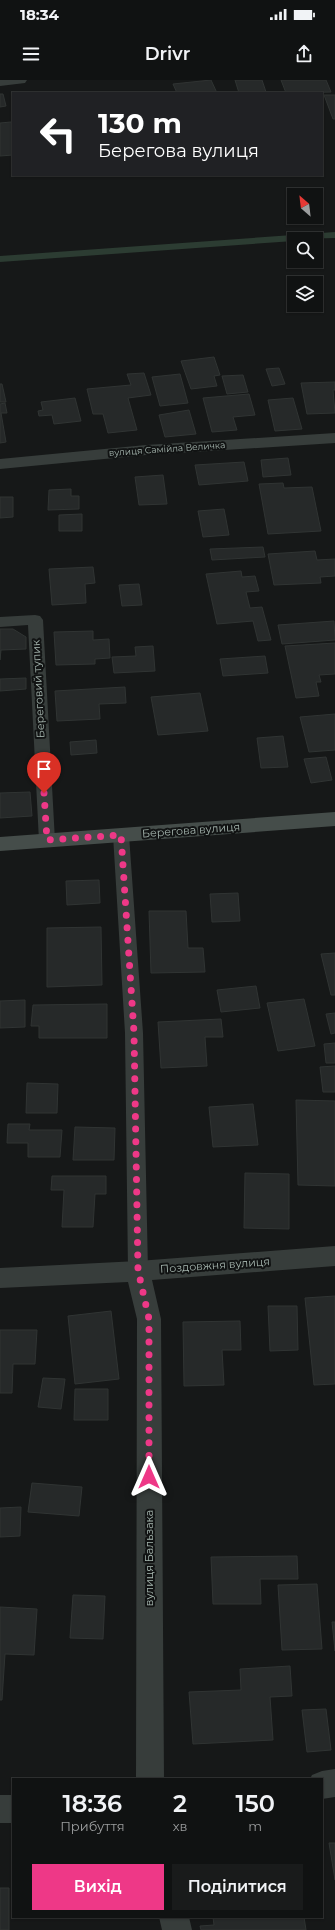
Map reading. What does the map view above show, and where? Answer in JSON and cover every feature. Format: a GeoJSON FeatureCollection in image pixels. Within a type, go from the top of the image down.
{"type":"FeatureCollection","features":[{"type":"Feature","properties":{"kind":"street"},"geometry":{"type":"LineString","coordinates":[[0,82],[20,80]]}},
{"type":"Feature","properties":{"kind":"street","name":"вулиця Самійла Величка"},"geometry":{"type":"LineString","coordinates":[[0,464],[146,450],[335,438]]}},
{"type":"Feature","properties":{"kind":"street","name":"Берегова вулиця"},"geometry":{"type":"LineString","coordinates":[[0,844],[335,819]]}},
{"type":"Feature","properties":{"kind":"street","name":"Поздовжня вулиця"},"geometry":{"type":"LineString","coordinates":[[0,1278],[335,1256]]}},
{"type":"Feature","properties":{"kind":"street","name":"вулиця Бальзака"},"geometry":{"type":"LineString","coordinates":[[138,1270],[149,1319],[150,1778]]}},
{"type":"Feature","properties":{"kind":"street"},"geometry":{"type":"LineString","coordinates":[[323,1785],[335,1783]]}},
{"type":"Feature","properties":{"kind":"street"},"geometry":{"type":"LineString","coordinates":[[0,1809],[12,1809]]}},
{"type":"Feature","properties":{"kind":"street"},"geometry":{"type":"LineString","coordinates":[[174,1918],[177,1930]]}},
{"type":"Feature","properties":{"kind":"lane","name":"Береговий тупик"},"geometry":{"type":"LineString","coordinates":[[0,622],[34,620],[47,840]]}},
{"type":"Feature","properties":{"kind":"lane","name":"вулиця Бальзака"},"geometry":{"type":"LineString","coordinates":[[121,835],[134,1033],[138,1270]]}},
{"type":"Feature","properties":{"kind":"building"},"geometry":{"type":"Polygon","coordinates":[[[211,80],[217,92],[177,92],[173,84],[211,80]]]}},
{"type":"Feature","properties":{"kind":"building"},"geometry":{"type":"Polygon","coordinates":[[[235,80],[262,80],[266,92],[239,92],[235,80]]]}},
{"type":"Feature","properties":{"kind":"building"},"geometry":{"type":"Polygon","coordinates":[[[281,80],[326,80],[331,92],[323,92],[286,92],[281,80]]]}},
{"type":"Feature","properties":{"kind":"building"},"geometry":{"type":"Polygon","coordinates":[[[0,94],[3,94],[6,106],[0,107],[0,94]]]}},
{"type":"Feature","properties":{"kind":"building"},"geometry":{"type":"Polygon","coordinates":[[[324,95],[335,95],[335,119],[333,119],[324,95]]]}},
{"type":"Feature","properties":{"kind":"building"},"geometry":{"type":"Polygon","coordinates":[[[11,122],[12,155],[0,156],[0,123],[11,122]]]}},
{"type":"Feature","properties":{"kind":"building"},"geometry":{"type":"Polygon","coordinates":[[[214,357],[220,375],[214,376],[217,386],[191,389],[181,361],[214,357]]]}},
{"type":"Feature","properties":{"kind":"building"},"geometry":{"type":"Polygon","coordinates":[[[279,368],[285,384],[272,386],[266,369],[279,368]]]}},
{"type":"Feature","properties":{"kind":"building"},"geometry":{"type":"Polygon","coordinates":[[[144,373],[151,395],[128,398],[137,430],[108,433],[103,414],[93,414],[87,389],[131,385],[127,374],[144,373]]]}},
{"type":"Feature","properties":{"kind":"building"},"geometry":{"type":"Polygon","coordinates":[[[180,374],[188,403],[160,406],[152,377],[180,374]]]}},
{"type":"Feature","properties":{"kind":"building"},"geometry":{"type":"Polygon","coordinates":[[[243,375],[248,392],[227,394],[222,376],[243,375]]]}},
{"type":"Feature","properties":{"kind":"building"},"geometry":{"type":"Polygon","coordinates":[[[335,382],[335,390],[333,390],[335,413],[307,414],[301,383],[335,382]]]}},
{"type":"Feature","properties":{"kind":"building"},"geometry":{"type":"Polygon","coordinates":[[[0,384],[2,384],[6,402],[0,402],[0,384]]]}},
{"type":"Feature","properties":{"kind":"building"},"geometry":{"type":"Polygon","coordinates":[[[249,394],[255,415],[233,417],[237,430],[212,432],[203,398],[249,394]]]}},
{"type":"Feature","properties":{"kind":"building"},"geometry":{"type":"Polygon","coordinates":[[[75,398],[81,421],[54,424],[52,415],[39,416],[38,411],[43,410],[41,402],[75,398]]]}},
{"type":"Feature","properties":{"kind":"building"},"geometry":{"type":"Polygon","coordinates":[[[293,398],[302,429],[275,431],[268,400],[293,398]]]}},
{"type":"Feature","properties":{"kind":"building"},"geometry":{"type":"Polygon","coordinates":[[[5,403],[7,413],[1,413],[6,442],[0,443],[0,404],[5,403]]]}},
{"type":"Feature","properties":{"kind":"building"},"geometry":{"type":"Polygon","coordinates":[[[189,410],[196,434],[165,437],[159,415],[189,410]]]}},
{"type":"Feature","properties":{"kind":"building"},"geometry":{"type":"Polygon","coordinates":[[[288,458],[291,475],[263,477],[261,460],[288,458]]]}},
{"type":"Feature","properties":{"kind":"building"},"geometry":{"type":"Polygon","coordinates":[[[244,462],[248,481],[199,485],[195,465],[244,462]]]}},
{"type":"Feature","properties":{"kind":"building"},"geometry":{"type":"Polygon","coordinates":[[[163,475],[167,504],[139,505],[135,477],[163,475]]]}},
{"type":"Feature","properties":{"kind":"building"},"geometry":{"type":"Polygon","coordinates":[[[283,483],[284,488],[312,487],[321,531],[268,534],[259,484],[283,483]]]}},
{"type":"Feature","properties":{"kind":"building"},"geometry":{"type":"Polygon","coordinates":[[[71,489],[71,496],[79,496],[79,509],[48,510],[49,490],[71,489]]]}},
{"type":"Feature","properties":{"kind":"building"},"geometry":{"type":"Polygon","coordinates":[[[0,497],[13,497],[13,517],[0,518],[0,497]]]}},
{"type":"Feature","properties":{"kind":"building"},"geometry":{"type":"Polygon","coordinates":[[[224,509],[229,535],[203,537],[198,511],[224,509]]]}},
{"type":"Feature","properties":{"kind":"building"},"geometry":{"type":"Polygon","coordinates":[[[82,514],[82,531],[59,531],[59,515],[82,514]]]}},
{"type":"Feature","properties":{"kind":"building"},"geometry":{"type":"Polygon","coordinates":[[[263,547],[265,557],[212,560],[210,549],[263,547]]]}},
{"type":"Feature","properties":{"kind":"building"},"geometry":{"type":"Polygon","coordinates":[[[315,551],[317,560],[335,559],[335,576],[320,577],[321,583],[274,585],[268,554],[315,551]]]}},
{"type":"Feature","properties":{"kind":"building"},"geometry":{"type":"Polygon","coordinates":[[[93,567],[95,583],[85,584],[86,603],[52,605],[49,569],[93,567]]]}},
{"type":"Feature","properties":{"kind":"building"},"geometry":{"type":"Polygon","coordinates":[[[241,571],[242,577],[255,576],[259,591],[246,592],[250,608],[262,607],[271,640],[258,641],[253,621],[217,624],[206,574],[241,571]]]}},
{"type":"Feature","properties":{"kind":"building"},"geometry":{"type":"Polygon","coordinates":[[[139,584],[142,605],[122,606],[119,585],[139,584]]]}},
{"type":"Feature","properties":{"kind":"building"},"geometry":{"type":"Polygon","coordinates":[[[334,621],[335,640],[282,644],[278,625],[334,621]]]}},
{"type":"Feature","properties":{"kind":"building"},"geometry":{"type":"Polygon","coordinates":[[[0,629],[13,629],[26,637],[26,649],[1,650],[0,660],[0,629]]]}},
{"type":"Feature","properties":{"kind":"building"},"geometry":{"type":"Polygon","coordinates":[[[93,631],[93,640],[109,639],[110,658],[95,659],[95,664],[56,665],[54,632],[93,631]]]}},
{"type":"Feature","properties":{"kind":"building"},"geometry":{"type":"Polygon","coordinates":[[[335,643],[335,674],[319,675],[321,682],[316,682],[319,696],[296,698],[285,646],[335,643]]]}},
{"type":"Feature","properties":{"kind":"building"},"geometry":{"type":"Polygon","coordinates":[[[153,646],[155,671],[114,673],[112,657],[136,656],[135,647],[153,646]]]}},
{"type":"Feature","properties":{"kind":"building"},"geometry":{"type":"Polygon","coordinates":[[[265,656],[268,673],[223,676],[220,659],[265,656]]]}},
{"type":"Feature","properties":{"kind":"building"},"geometry":{"type":"Polygon","coordinates":[[[26,678],[26,689],[0,691],[0,679],[26,678]]]}},
{"type":"Feature","properties":{"kind":"building"},"geometry":{"type":"Polygon","coordinates":[[[125,687],[126,703],[99,704],[100,719],[57,721],[55,691],[125,687]]]}},
{"type":"Feature","properties":{"kind":"building"},"geometry":{"type":"Polygon","coordinates":[[[200,693],[208,731],[158,735],[151,697],[200,693]]]}},
{"type":"Feature","properties":{"kind":"building"},"geometry":{"type":"Polygon","coordinates":[[[335,714],[335,750],[309,752],[300,717],[335,714]]]}},
{"type":"Feature","properties":{"kind":"building"},"geometry":{"type":"Polygon","coordinates":[[[283,736],[288,767],[261,768],[257,738],[283,736]]]}},
{"type":"Feature","properties":{"kind":"building"},"geometry":{"type":"Polygon","coordinates":[[[96,740],[97,753],[71,755],[70,742],[96,740]]]}},
{"type":"Feature","properties":{"kind":"building"},"geometry":{"type":"Polygon","coordinates":[[[326,757],[332,780],[311,783],[304,759],[326,757]]]}},
{"type":"Feature","properties":{"kind":"building"},"geometry":{"type":"Polygon","coordinates":[[[30,792],[32,816],[0,818],[0,793],[30,792]]]}},
{"type":"Feature","properties":{"kind":"building"},"geometry":{"type":"Polygon","coordinates":[[[99,880],[100,903],[67,905],[66,881],[99,880]]]}},
{"type":"Feature","properties":{"kind":"building"},"geometry":{"type":"Polygon","coordinates":[[[238,893],[240,921],[212,922],[210,894],[238,893]]]}},
{"type":"Feature","properties":{"kind":"building"},"geometry":{"type":"Polygon","coordinates":[[[149,911],[186,911],[188,948],[203,948],[205,972],[151,973],[149,911]]]}},
{"type":"Feature","properties":{"kind":"building"},"geometry":{"type":"Polygon","coordinates":[[[101,927],[102,985],[47,987],[47,928],[101,927]]]}},
{"type":"Feature","properties":{"kind":"building"},"geometry":{"type":"Polygon","coordinates":[[[335,953],[335,995],[331,995],[321,954],[335,953]]]}},
{"type":"Feature","properties":{"kind":"building"},"geometry":{"type":"Polygon","coordinates":[[[256,986],[260,1008],[221,1012],[217,990],[256,986]]]}},
{"type":"Feature","properties":{"kind":"building"},"geometry":{"type":"Polygon","coordinates":[[[304,999],[315,1046],[278,1051],[267,1003],[304,999]]]}},
{"type":"Feature","properties":{"kind":"building"},"geometry":{"type":"Polygon","coordinates":[[[25,1000],[25,1027],[0,1028],[0,1001],[25,1000]]]}},
{"type":"Feature","properties":{"kind":"building"},"geometry":{"type":"Polygon","coordinates":[[[107,1004],[107,1038],[39,1038],[39,1026],[31,1026],[33,1005],[107,1004]]]}},
{"type":"Feature","properties":{"kind":"building"},"geometry":{"type":"Polygon","coordinates":[[[335,1013],[335,1033],[331,1034],[326,1014],[335,1013]]]}},
{"type":"Feature","properties":{"kind":"building"},"geometry":{"type":"Polygon","coordinates":[[[221,1019],[223,1037],[205,1037],[207,1066],[161,1068],[158,1022],[221,1019]]]}},
{"type":"Feature","properties":{"kind":"building"},"geometry":{"type":"Polygon","coordinates":[[[335,1043],[335,1063],[326,1063],[324,1044],[335,1043]]]}},
{"type":"Feature","properties":{"kind":"building"},"geometry":{"type":"Polygon","coordinates":[[[335,1066],[335,1092],[323,1092],[320,1067],[335,1066]]]}},
{"type":"Feature","properties":{"kind":"building"},"geometry":{"type":"Polygon","coordinates":[[[27,1083],[58,1084],[57,1113],[26,1113],[27,1083]]]}},
{"type":"Feature","properties":{"kind":"building"},"geometry":{"type":"Polygon","coordinates":[[[296,1100],[335,1101],[335,1186],[298,1185],[296,1100]]]}},
{"type":"Feature","properties":{"kind":"building"},"geometry":{"type":"Polygon","coordinates":[[[253,1104],[258,1145],[213,1147],[209,1107],[253,1104]]]}},
{"type":"Feature","properties":{"kind":"building"},"geometry":{"type":"Polygon","coordinates":[[[8,1124],[30,1124],[29,1130],[62,1130],[60,1157],[28,1157],[28,1143],[7,1143],[8,1124]]]}},
{"type":"Feature","properties":{"kind":"building"},"geometry":{"type":"Polygon","coordinates":[[[75,1127],[115,1128],[114,1160],[73,1160],[75,1127]]]}},
{"type":"Feature","properties":{"kind":"building"},"geometry":{"type":"Polygon","coordinates":[[[245,1173],[289,1174],[289,1229],[244,1228],[245,1173]]]}},
{"type":"Feature","properties":{"kind":"building"},"geometry":{"type":"Polygon","coordinates":[[[52,1176],[106,1176],[106,1194],[95,1194],[93,1227],[62,1227],[64,1190],[51,1190],[52,1176]]]}},
{"type":"Feature","properties":{"kind":"building"},"geometry":{"type":"Polygon","coordinates":[[[335,1296],[335,1384],[314,1385],[305,1298],[335,1296]]]}},
{"type":"Feature","properties":{"kind":"building"},"geometry":{"type":"Polygon","coordinates":[[[268,1306],[297,1306],[298,1350],[270,1351],[268,1306]]]}},
{"type":"Feature","properties":{"kind":"building"},"geometry":{"type":"Polygon","coordinates":[[[111,1311],[119,1379],[75,1384],[68,1316],[111,1311]]]}},
{"type":"Feature","properties":{"kind":"building"},"geometry":{"type":"Polygon","coordinates":[[[240,1321],[241,1350],[222,1350],[224,1385],[184,1386],[183,1322],[240,1321]]]}},
{"type":"Feature","properties":{"kind":"building"},"geometry":{"type":"Polygon","coordinates":[[[0,1330],[37,1330],[35,1364],[13,1364],[12,1393],[0,1393],[0,1330]]]}},
{"type":"Feature","properties":{"kind":"building"},"geometry":{"type":"Polygon","coordinates":[[[43,1378],[65,1379],[61,1409],[38,1407],[43,1378]]]}},
{"type":"Feature","properties":{"kind":"building"},"geometry":{"type":"Polygon","coordinates":[[[75,1389],[108,1389],[108,1420],[74,1420],[75,1389]]]}},
{"type":"Feature","properties":{"kind":"building"},"geometry":{"type":"Polygon","coordinates":[[[32,1483],[82,1487],[79,1516],[28,1512],[32,1483]]]}},
{"type":"Feature","properties":{"kind":"building"},"geometry":{"type":"Polygon","coordinates":[[[21,1507],[20,1536],[0,1537],[0,1508],[21,1507]]]}},
{"type":"Feature","properties":{"kind":"building"},"geometry":{"type":"Polygon","coordinates":[[[297,1556],[298,1579],[260,1579],[261,1604],[213,1604],[211,1557],[297,1556]]]}},
{"type":"Feature","properties":{"kind":"building"},"geometry":{"type":"Polygon","coordinates":[[[317,1584],[322,1649],[282,1650],[278,1585],[317,1584]]]}},
{"type":"Feature","properties":{"kind":"building"},"geometry":{"type":"Polygon","coordinates":[[[73,1595],[105,1596],[103,1639],[70,1638],[73,1595]]]}},
{"type":"Feature","properties":{"kind":"building"},"geometry":{"type":"Polygon","coordinates":[[[0,1607],[37,1609],[34,1655],[5,1654],[2,1700],[0,1700],[0,1607]]]}},
{"type":"Feature","properties":{"kind":"building"},"geometry":{"type":"Polygon","coordinates":[[[332,1622],[335,1622],[335,1651],[332,1622]]]}},
{"type":"Feature","properties":{"kind":"building"},"geometry":{"type":"Polygon","coordinates":[[[290,1666],[292,1696],[270,1697],[273,1740],[193,1744],[189,1692],[241,1690],[240,1669],[290,1666]]]}},
{"type":"Feature","properties":{"kind":"building"},"geometry":{"type":"Polygon","coordinates":[[[326,1709],[331,1750],[307,1752],[302,1710],[326,1709]]]}},
{"type":"Feature","properties":{"kind":"building"},"geometry":{"type":"Polygon","coordinates":[[[329,1843],[335,1843],[335,1880],[329,1843]]]}},
{"type":"Feature","properties":{"kind":"building"},"geometry":{"type":"Polygon","coordinates":[[[0,1888],[9,1888],[9,1930],[0,1930],[0,1888]]]}},
{"type":"Feature","properties":{"kind":"building"},"geometry":{"type":"Polygon","coordinates":[[[213,1918],[304,1918],[306,1930],[201,1930],[200,1926],[214,1925],[213,1918]]]}},
{"type":"Feature","properties":{"kind":"waterway"},"geometry":{"type":"LineString","coordinates":[[0,259],[335,235]]}},
{"type":"Feature","properties":{"kind":"route"},"geometry":{"type":"LineString","coordinates":[[44,793],[47,840],[121,835],[134,1033],[138,1270],[149,1319],[149,1477]]}}]}
